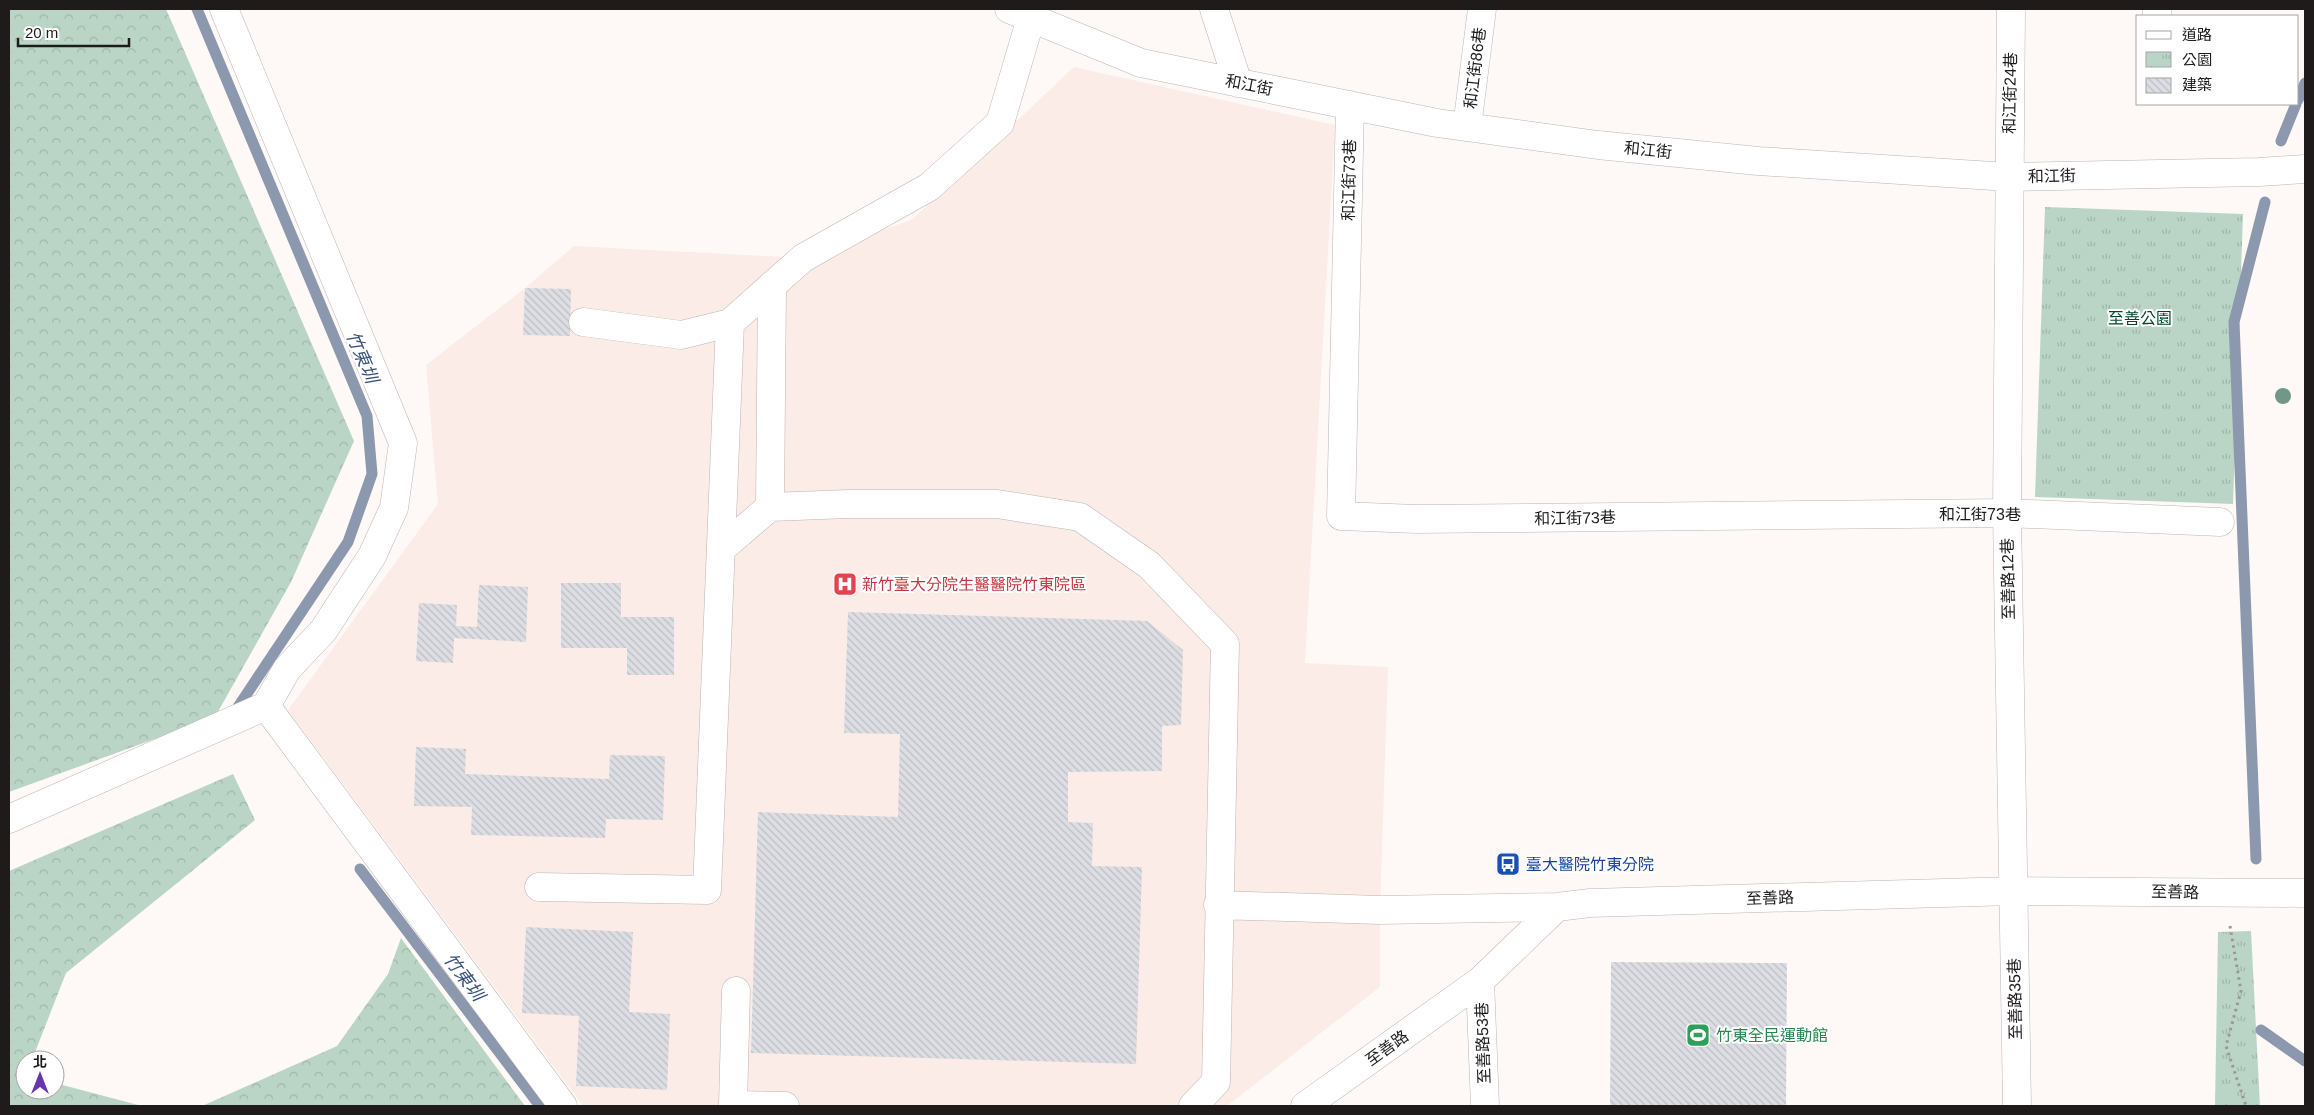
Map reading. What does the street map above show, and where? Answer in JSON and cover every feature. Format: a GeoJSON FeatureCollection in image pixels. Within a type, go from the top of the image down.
{"type":"FeatureCollection","features":[{"type":"Feature","properties":{"kind":"street"},"geometry":{"type":"LineString","coordinates":[[9,818],[266,706],[287,669],[323,631],[372,556],[394,508],[403,443],[224,9]]}},
{"type":"Feature","properties":{"kind":"street"},"geometry":{"type":"LineString","coordinates":[[1214,9],[1238,83]]}},
{"type":"Feature","properties":{"kind":"street","name":"和江街86巷"},"geometry":{"type":"LineString","coordinates":[[1467,127],[1482,9]]}},
{"type":"Feature","properties":{"kind":"street","name":"和江街24巷"},"geometry":{"type":"LineString","coordinates":[[2009,177],[2011,9]]}},
{"type":"Feature","properties":{"kind":"street"},"geometry":{"type":"LineString","coordinates":[[583,322],[681,335],[730,323],[803,258],[929,186],[1000,123],[1020,13]]}},
{"type":"Feature","properties":{"kind":"street","name":"和江街"},"geometry":{"type":"LineString","coordinates":[[1020,13],[1141,63],[1350,106],[1467,127],[1598,145],[1758,161],[2009,177],[2259,172],[2305,169]]}},
{"type":"Feature","properties":{"kind":"street","name":"和江街73巷"},"geometry":{"type":"LineString","coordinates":[[1350,106],[1341,516],[1426,519],[2007,513],[2220,522]]}},
{"type":"Feature","properties":{"kind":"street","name":"至善路12巷"},"geometry":{"type":"LineString","coordinates":[[2009,177],[2007,513],[2013,891]]}},
{"type":"Feature","properties":{"kind":"street"},"geometry":{"type":"LineString","coordinates":[[770,507],[772,285]]}},
{"type":"Feature","properties":{"kind":"street"},"geometry":{"type":"LineString","coordinates":[[538,887],[707,890],[730,323]]}},
{"type":"Feature","properties":{"kind":"street"},"geometry":{"type":"LineString","coordinates":[[722,549],[770,507],[848,504],[997,504],[1080,517],[1149,566],[1225,644],[1218,905],[1216,1082],[1193,1106]]}},
{"type":"Feature","properties":{"kind":"street"},"geometry":{"type":"LineString","coordinates":[[266,706],[563,1106]]}},
{"type":"Feature","properties":{"kind":"street","name":"至善路"},"geometry":{"type":"LineString","coordinates":[[1305,1106],[1480,981],[1557,907],[1590,903],[2013,891],[2305,893]]}},
{"type":"Feature","properties":{"kind":"street","name":"至善路35巷"},"geometry":{"type":"LineString","coordinates":[[2013,891],[2017,1106]]}},
{"type":"Feature","properties":{"kind":"street"},"geometry":{"type":"LineString","coordinates":[[1218,905],[1380,910],[1557,907]]}},
{"type":"Feature","properties":{"kind":"street","name":"至善路53巷"},"geometry":{"type":"LineString","coordinates":[[1480,981],[1485,1106]]}},
{"type":"Feature","properties":{"kind":"street"},"geometry":{"type":"LineString","coordinates":[[736,991],[733,1105],[785,1106]]}},
{"type":"Feature","properties":{"kind":"path"},"geometry":{"type":"LineString","coordinates":[[2223,893],[2241,991],[2226,1046],[2246,1106]]}},
{"type":"Feature","properties":{"kind":"shaded area","name":"新竹臺大分院生醫醫院竹東院區"},"geometry":{"type":"Polygon","coordinates":[[[1074,67],[1335,125],[1305,663],[1388,667],[1380,910],[1380,987],[1227,1106],[583,1106],[288,710],[438,504],[426,365],[525,288],[574,246],[803,258],[911,220],[1074,67]]]}},
{"type":"Feature","properties":{"kind":"green space"},"geometry":{"type":"Polygon","coordinates":[[[9,9],[166,9],[354,441],[291,582],[215,717],[9,792],[9,9]]]}},
{"type":"Feature","properties":{"kind":"green space","name":"至善公園"},"geometry":{"type":"Polygon","coordinates":[[[2045,207],[2243,214],[2233,504],[2035,497],[2045,207]]]}},
{"type":"Feature","properties":{"kind":"green space"},"geometry":{"type":"Polygon","coordinates":[[[233,774],[255,820],[66,973],[36,1050],[15,1050],[15,1100],[65,1100],[65,1086],[142,1106],[9,1106],[9,871],[233,774]]]}},
{"type":"Feature","properties":{"kind":"green space"},"geometry":{"type":"Polygon","coordinates":[[[2251,931],[2260,1106],[2215,1106],[2218,932],[2251,931]]]}},
{"type":"Feature","properties":{"kind":"green space"},"geometry":{"type":"Polygon","coordinates":[[[401,938],[525,1106],[202,1106],[337,1046],[388,974],[401,938]]]}},
{"type":"Feature","properties":{"kind":"building"},"geometry":{"type":"Polygon","coordinates":[[[525,288],[571,289],[570,336],[523,335],[525,288]]]}},
{"type":"Feature","properties":{"kind":"building"},"geometry":{"type":"Polygon","coordinates":[[[561,583],[621,583],[621,617],[674,617],[674,675],[627,675],[627,648],[561,648],[561,583]]]}},
{"type":"Feature","properties":{"kind":"building"},"geometry":{"type":"Polygon","coordinates":[[[479,585],[528,587],[526,642],[454,638],[453,663],[416,661],[419,603],[457,605],[456,626],[477,627],[479,585]]]}},
{"type":"Feature","properties":{"kind":"building"},"geometry":{"type":"Polygon","coordinates":[[[848,612],[1147,621],[1183,650],[1181,725],[1162,726],[1162,771],[1068,772],[1068,822],[1093,823],[1092,866],[1142,867],[1136,1064],[751,1053],[758,812],[898,817],[900,734],[844,733],[848,612]]]}},
{"type":"Feature","properties":{"kind":"building"},"geometry":{"type":"Polygon","coordinates":[[[416,747],[466,749],[465,774],[609,779],[610,755],[665,756],[663,820],[606,819],[605,838],[471,835],[472,807],[414,806],[416,747]]]}},
{"type":"Feature","properties":{"kind":"building"},"geometry":{"type":"Polygon","coordinates":[[[526,927],[633,932],[629,1012],[670,1014],[667,1090],[576,1086],[579,1016],[522,1013],[526,927]]]}},
{"type":"Feature","properties":{"kind":"building","name":"竹東全民運動館"},"geometry":{"type":"Polygon","coordinates":[[[1611,962],[1787,963],[1786,1106],[1610,1106],[1611,962]]]}},
{"type":"Feature","properties":{"kind":"waterway","name":"竹東圳"},"geometry":{"type":"LineString","coordinates":[[197,9],[367,416],[372,474],[348,542],[238,707]]}},
{"type":"Feature","properties":{"kind":"waterway"},"geometry":{"type":"LineString","coordinates":[[2299,98],[2305,83]]}},
{"type":"Feature","properties":{"kind":"waterway"},"geometry":{"type":"LineString","coordinates":[[2281,141],[2296,105]]}},
{"type":"Feature","properties":{"kind":"waterway"},"geometry":{"type":"LineString","coordinates":[[2256,859],[2234,322],[2265,202]]}},
{"type":"Feature","properties":{"kind":"waterway","name":"竹東圳"},"geometry":{"type":"LineString","coordinates":[[360,869],[540,1106]]}},
{"type":"Feature","properties":{"kind":"waterway"},"geometry":{"type":"LineString","coordinates":[[2261,1030],[2305,1061]]}},
{"type":"Feature","properties":{"kind":"place","name":"新竹臺大分院生醫醫院竹東院區"},"geometry":{"type":"Point","coordinates":[845,584]}},
{"type":"Feature","properties":{"kind":"place","name":"臺大醫院竹東分院"},"geometry":{"type":"Point","coordinates":[1508,864]}},
{"type":"Feature","properties":{"kind":"place","name":"竹東全民運動館"},"geometry":{"type":"Point","coordinates":[1698,1035]}}]}
